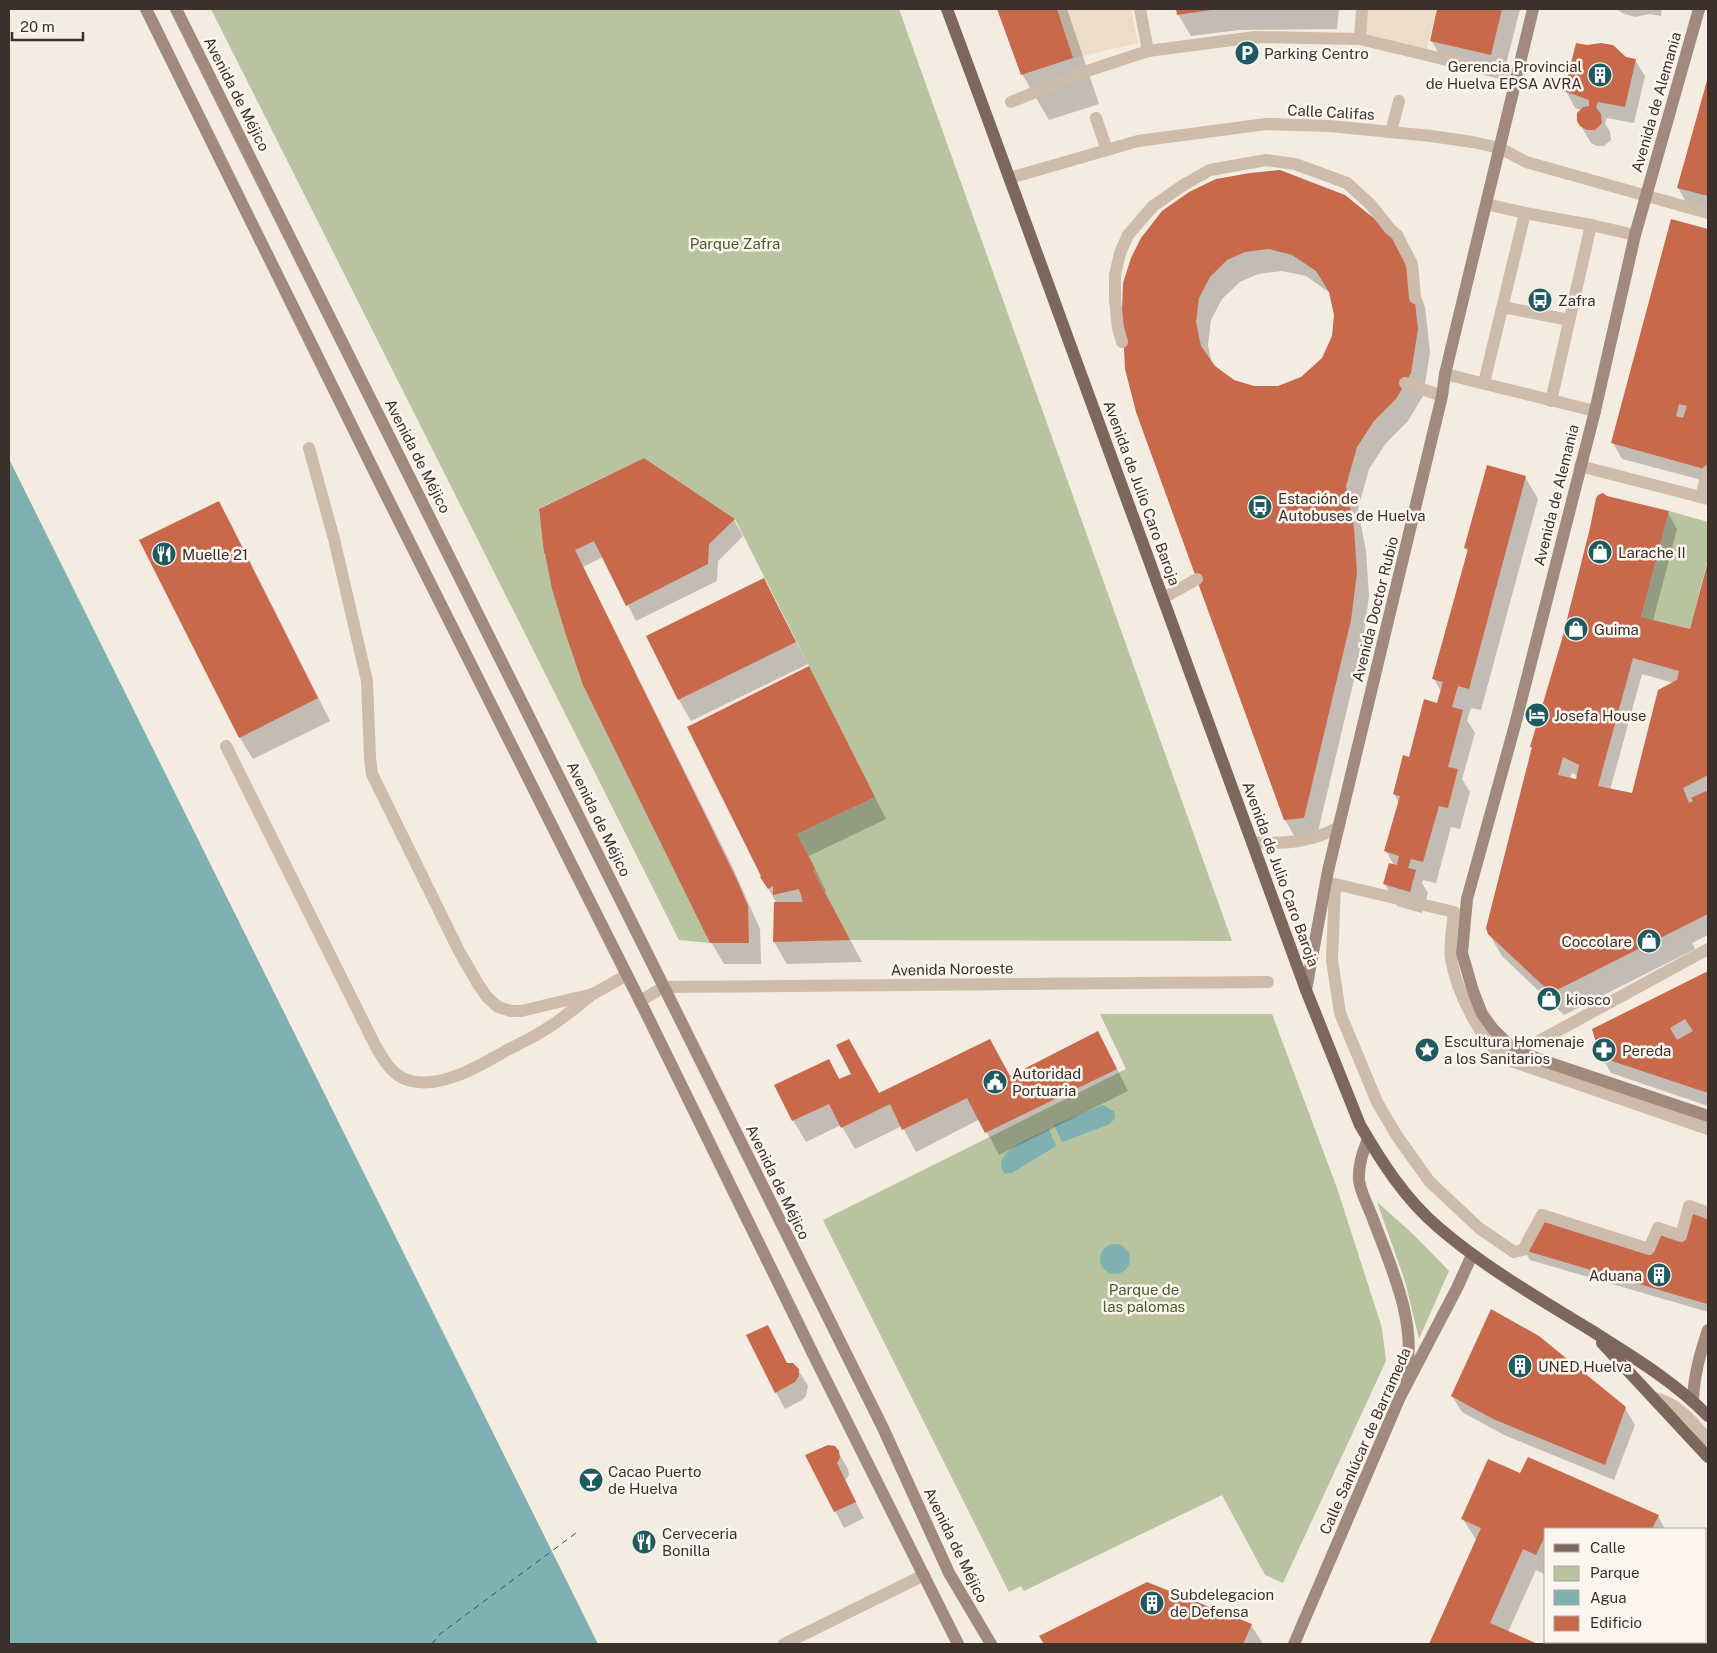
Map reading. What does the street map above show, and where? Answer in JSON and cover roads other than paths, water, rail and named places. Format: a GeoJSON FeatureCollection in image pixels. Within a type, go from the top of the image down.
{"type":"FeatureCollection","features":[{"type":"Feature","properties":{"kind":"main road","name":"Avenida de Julio Caro Baroja"},"geometry":{"type":"LineString","coordinates":[[947,9],[1306,990],[1354,1115],[1368,1139],[1410,1198],[1436,1226],[1472,1255],[1590,1330]]}},
{"type":"Feature","properties":{"kind":"main road"},"geometry":{"type":"LineString","coordinates":[[1590,1330],[1708,1457]]}},
{"type":"Feature","properties":{"kind":"main road"},"geometry":{"type":"LineString","coordinates":[[1590,1330],[1628,1354],[1693,1400],[1708,1416]]}},
{"type":"Feature","properties":{"kind":"street"},"geometry":{"type":"LineString","coordinates":[[146,9],[958,1644]]}},
{"type":"Feature","properties":{"kind":"street","name":"Avenida de Méjico"},"geometry":{"type":"LineString","coordinates":[[176,9],[883,1428],[949,1574],[990,1644]]}},
{"type":"Feature","properties":{"kind":"street"},"geometry":{"type":"LineString","coordinates":[[1140,9],[1148,51]]}},
{"type":"Feature","properties":{"kind":"street"},"geometry":{"type":"LineString","coordinates":[[1360,39],[1362,9]]}},
{"type":"Feature","properties":{"kind":"street","name":"Avenida Doctor Rubio"},"geometry":{"type":"LineString","coordinates":[[1306,990],[1328,871],[1533,9]]}},
{"type":"Feature","properties":{"kind":"street","name":"Avenida de Alemania"},"geometry":{"type":"LineString","coordinates":[[1698,9],[1635,235],[1595,411],[1515,725],[1468,899],[1462,953],[1482,1014],[1493,1029],[1514,1049],[1544,1062],[1708,1116]]}},
{"type":"Feature","properties":{"kind":"street"},"geometry":{"type":"LineString","coordinates":[[1011,102],[1084,72],[1148,51],[1255,37],[1360,39],[1516,77]]}},
{"type":"Feature","properties":{"kind":"street"},"geometry":{"type":"LineString","coordinates":[[1391,132],[1399,100]]}},
{"type":"Feature","properties":{"kind":"street"},"geometry":{"type":"LineString","coordinates":[[1096,118],[1107,150]]}},
{"type":"Feature","properties":{"kind":"street","name":"Calle Califas"},"geometry":{"type":"LineString","coordinates":[[1010,178],[1138,141],[1266,124],[1330,126],[1472,142],[1500,148],[1526,162],[1708,213]]}},
{"type":"Feature","properties":{"kind":"street"},"geometry":{"type":"LineString","coordinates":[[1122,342],[1118,328],[1115,300],[1115,274],[1120,253],[1128,235],[1154,206],[1185,184],[1210,170],[1266,160],[1295,164],[1347,183],[1371,205],[1397,235],[1412,264],[1415,298]]}},
{"type":"Feature","properties":{"kind":"street"},"geometry":{"type":"LineString","coordinates":[[1486,204],[1635,235]]}},
{"type":"Feature","properties":{"kind":"street"},"geometry":{"type":"LineString","coordinates":[[1484,383],[1526,213]]}},
{"type":"Feature","properties":{"kind":"street"},"geometry":{"type":"LineString","coordinates":[[1551,401],[1591,225]]}},
{"type":"Feature","properties":{"kind":"street"},"geometry":{"type":"LineString","coordinates":[[1503,307],[1569,320]]}},
{"type":"Feature","properties":{"kind":"street"},"geometry":{"type":"LineString","coordinates":[[1445,374],[1595,411]]}},
{"type":"Feature","properties":{"kind":"street"},"geometry":{"type":"LineString","coordinates":[[1405,384],[1442,396]]}},
{"type":"Feature","properties":{"kind":"street"},"geometry":{"type":"LineString","coordinates":[[309,448],[334,539],[367,680],[372,774],[459,951],[487,998],[498,1006],[511,1011],[521,1011],[593,994]]}},
{"type":"Feature","properties":{"kind":"street"},"geometry":{"type":"LineString","coordinates":[[1580,466],[1705,498],[1708,471]]}},
{"type":"Feature","properties":{"kind":"street"},"geometry":{"type":"LineString","coordinates":[[1163,598],[1197,579]]}},
{"type":"Feature","properties":{"kind":"street"},"geometry":{"type":"LineString","coordinates":[[226,746],[376,1045],[388,1066],[406,1080],[420,1082],[438,1081],[456,1076],[546,1029],[593,994],[627,975]]}},
{"type":"Feature","properties":{"kind":"street"},"geometry":{"type":"LineString","coordinates":[[1252,842],[1280,843],[1303,840],[1322,836],[1339,828]]}},
{"type":"Feature","properties":{"kind":"street"},"geometry":{"type":"LineString","coordinates":[[1708,1128],[1508,1060],[1497,1053],[1482,1032],[1461,995],[1451,957],[1454,912],[1335,884],[1332,960],[1340,1013],[1378,1102],[1397,1136],[1429,1181],[1479,1228],[1514,1252],[1523,1250],[1542,1216],[1649,1249],[1658,1228],[1681,1236],[1689,1206],[1708,1213]]}},
{"type":"Feature","properties":{"kind":"street"},"geometry":{"type":"LineString","coordinates":[[1539,1041],[1708,949]]}},
{"type":"Feature","properties":{"kind":"street","name":"Avenida Noroeste"},"geometry":{"type":"LineString","coordinates":[[640,1001],[664,988],[1268,982]]}},
{"type":"Feature","properties":{"kind":"street"},"geometry":{"type":"LineString","coordinates":[[1368,1139],[1360,1161],[1359,1181],[1397,1285],[1407,1327],[1409,1353],[1407,1372],[1400,1397]]}},
{"type":"Feature","properties":{"kind":"street","name":"Calle Sanlúcar de Barrameda"},"geometry":{"type":"LineString","coordinates":[[1294,1644],[1400,1397],[1457,1288],[1472,1255]]}},
{"type":"Feature","properties":{"kind":"street"},"geometry":{"type":"LineString","coordinates":[[1693,1400],[1694,1378],[1708,1330]]}},
{"type":"Feature","properties":{"kind":"street"},"geometry":{"type":"LineString","coordinates":[[1654,1398],[1665,1400],[1677,1408],[1692,1420],[1708,1440]]}},
{"type":"Feature","properties":{"kind":"street"},"geometry":{"type":"LineString","coordinates":[[784,1644],[924,1575]]}},
{"type":"Feature","properties":{"kind":"water"},"geometry":{"type":"Polygon","coordinates":[[[9,459],[598,1644],[9,1644],[9,459]]]}},
{"type":"Feature","properties":{"kind":"water"},"geometry":{"type":"Polygon","coordinates":[[[1103,1105],[1114,1111],[1115,1118],[1110,1124],[1062,1142],[1054,1125],[1103,1105]]]}},
{"type":"Feature","properties":{"kind":"water"},"geometry":{"type":"Polygon","coordinates":[[[1049,1129],[1056,1146],[1012,1173],[1005,1174],[1001,1166],[1007,1152],[1049,1129]]]}},
{"type":"Feature","properties":{"kind":"water"},"geometry":{"type":"Polygon","coordinates":[[[1115,1244],[1125,1249],[1130,1259],[1125,1269],[1115,1274],[1105,1269],[1100,1259],[1105,1249],[1115,1244]]]}},
{"type":"Feature","properties":{"kind":"place","name":"Parking Centro"},"geometry":{"type":"Point","coordinates":[1247,53]}},
{"type":"Feature","properties":{"kind":"place","name":"Gerencia Provincial de Huelva EPSA AVRA"},"geometry":{"type":"Point","coordinates":[1600,75]}},
{"type":"Feature","properties":{"kind":"place","name":"Zafra"},"geometry":{"type":"Point","coordinates":[1540,300]}},
{"type":"Feature","properties":{"kind":"place","name":"Estación de Autobuses de Huelva"},"geometry":{"type":"Point","coordinates":[1260,507]}},
{"type":"Feature","properties":{"kind":"place","name":"Larache II"},"geometry":{"type":"Point","coordinates":[1600,552]}},
{"type":"Feature","properties":{"kind":"place","name":"Muelle 21"},"geometry":{"type":"Point","coordinates":[164,554]}},
{"type":"Feature","properties":{"kind":"place","name":"Guima"},"geometry":{"type":"Point","coordinates":[1576,629]}},
{"type":"Feature","properties":{"kind":"place","name":"Josefa House"},"geometry":{"type":"Point","coordinates":[1537,715]}},
{"type":"Feature","properties":{"kind":"place","name":"Coccolare"},"geometry":{"type":"Point","coordinates":[1649,941]}},
{"type":"Feature","properties":{"kind":"place","name":"kiosco"},"geometry":{"type":"Point","coordinates":[1549,999]}},
{"type":"Feature","properties":{"kind":"place","name":"Escultura Homenaje a los Sanitarios"},"geometry":{"type":"Point","coordinates":[1427,1050]}},
{"type":"Feature","properties":{"kind":"place","name":"Pereda"},"geometry":{"type":"Point","coordinates":[1604,1050]}},
{"type":"Feature","properties":{"kind":"place","name":"Autoridad Portuaria"},"geometry":{"type":"Point","coordinates":[995,1082]}},
{"type":"Feature","properties":{"kind":"place","name":"Aduana"},"geometry":{"type":"Point","coordinates":[1659,1275]}},
{"type":"Feature","properties":{"kind":"place","name":"UNED Huelva"},"geometry":{"type":"Point","coordinates":[1520,1366]}},
{"type":"Feature","properties":{"kind":"place","name":"Cacao Puerto de Huelva"},"geometry":{"type":"Point","coordinates":[591,1480]}},
{"type":"Feature","properties":{"kind":"place","name":"Cerveceria Bonilla"},"geometry":{"type":"Point","coordinates":[644,1542]}},
{"type":"Feature","properties":{"kind":"place","name":"Subdelegacion de Defensa"},"geometry":{"type":"Point","coordinates":[1152,1603]}},
{"type":"Feature","properties":{"kind":"park label","name":"Parque Zafra"},"geometry":{"type":"Point","coordinates":[735,243]}},
{"type":"Feature","properties":{"kind":"park label","name":"Parque de las palomas"},"geometry":{"type":"Point","coordinates":[1144,1298]}}]}
